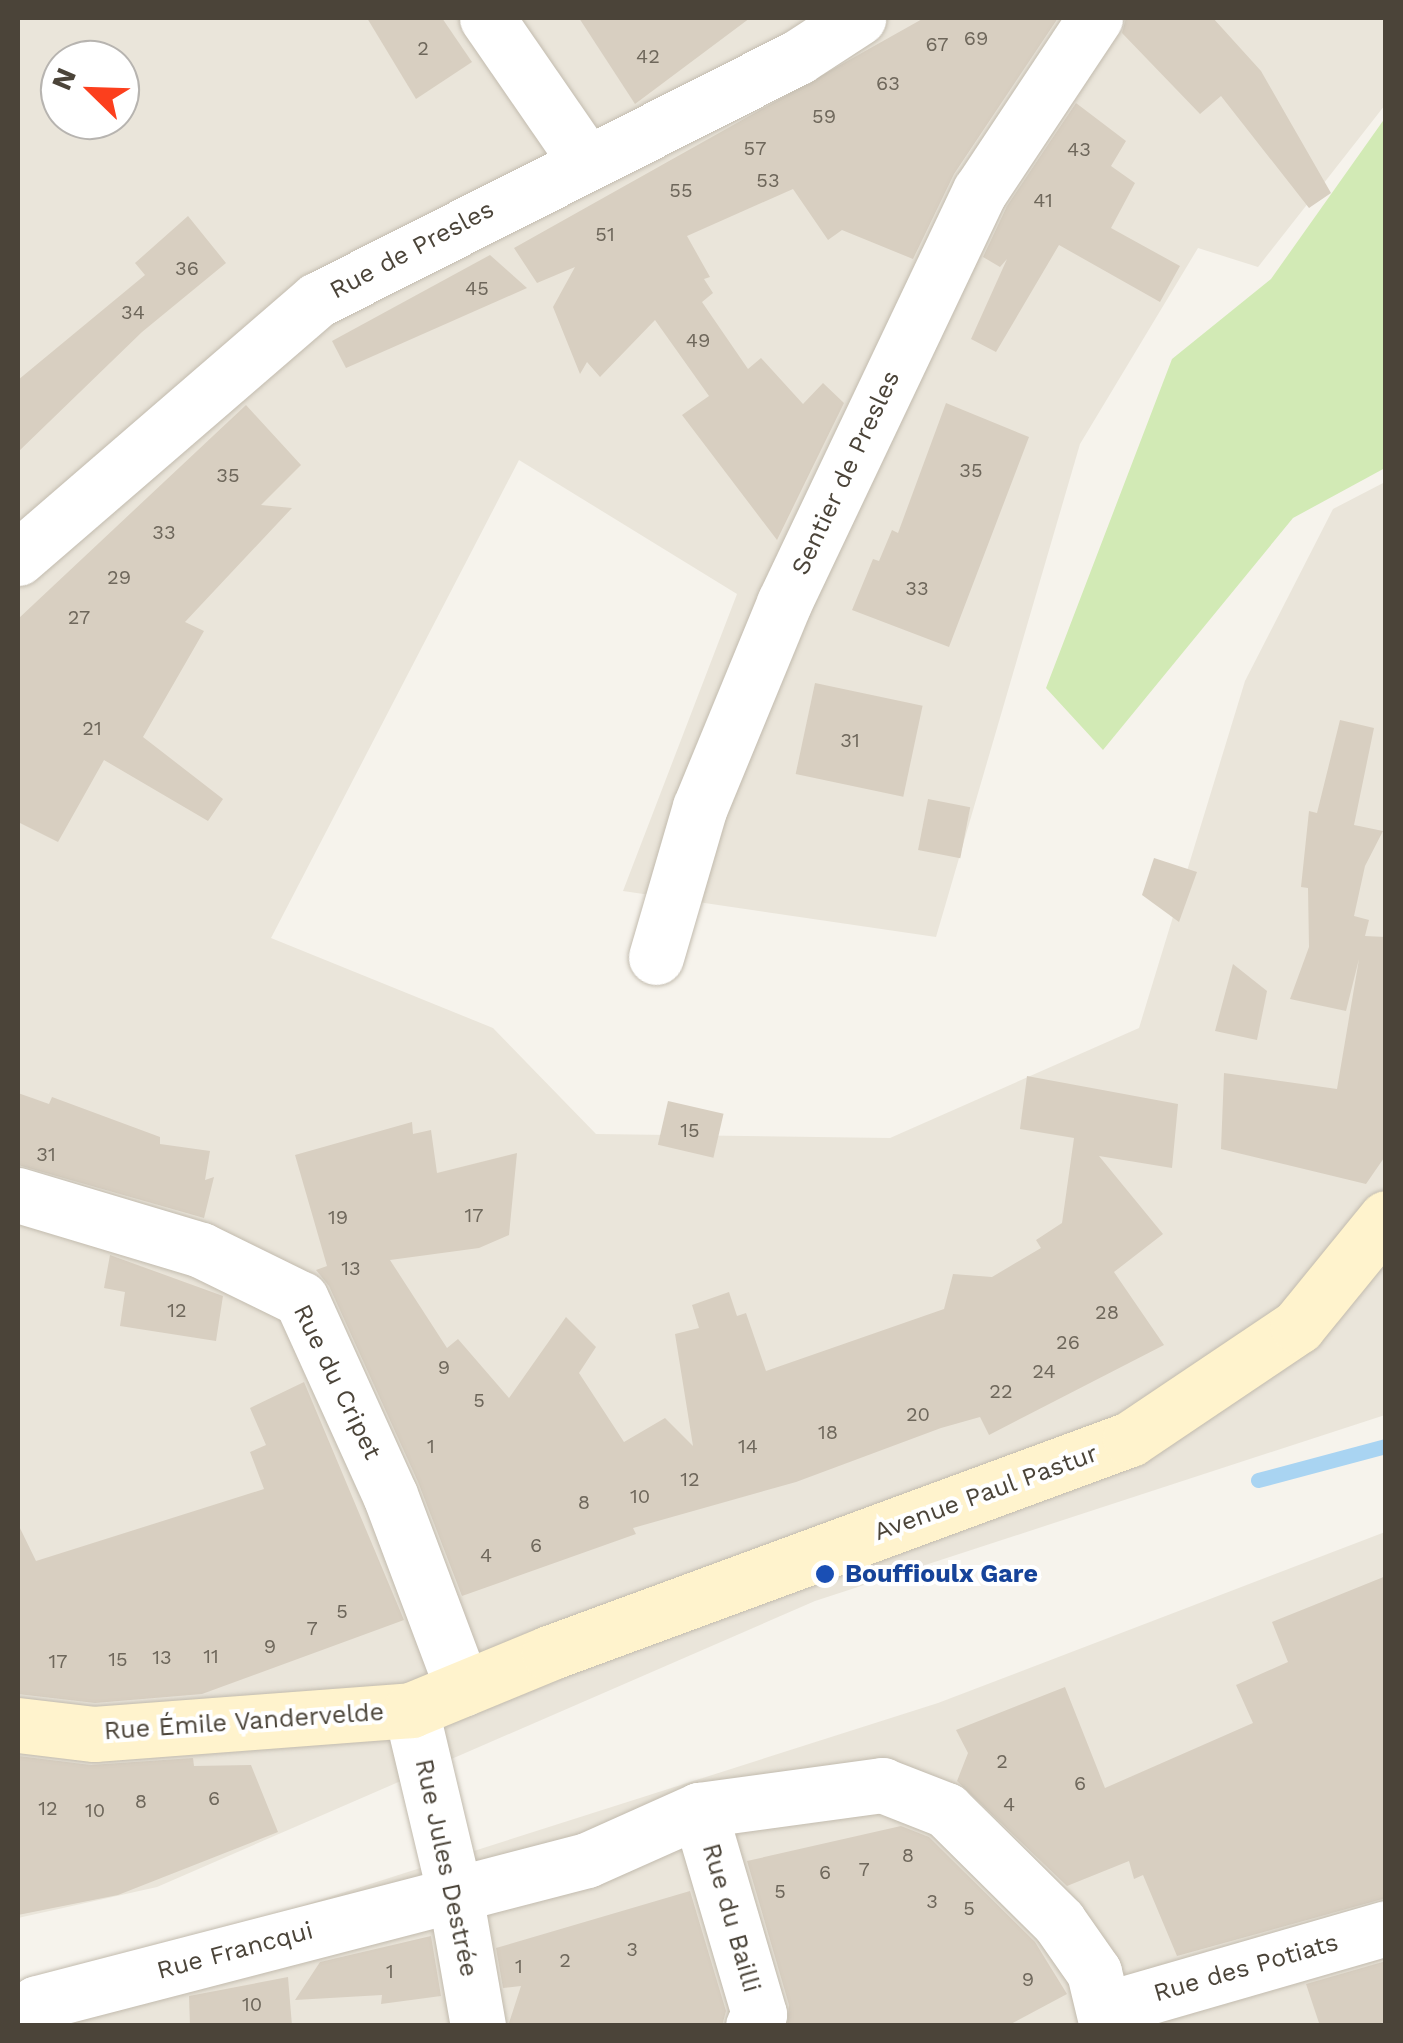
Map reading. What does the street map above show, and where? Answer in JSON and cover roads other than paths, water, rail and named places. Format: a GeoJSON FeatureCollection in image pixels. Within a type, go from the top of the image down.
{"type":"FeatureCollection","features":[{"type":"Feature","properties":{"kind":"main road","name":"Avenue Paul Pastur"},"geometry":{"type":"LineString","coordinates":[[410,1710],[1130,1439],[1298,1326],[1386,1218]]}},
{"type":"Feature","properties":{"kind":"main road","name":"Rue Émile Vandervelde"},"geometry":{"type":"LineString","coordinates":[[18,1724],[94,1734],[410,1710]]}},
{"type":"Feature","properties":{"kind":"street"},"geometry":{"type":"LineString","coordinates":[[487,18],[585,160]]}},
{"type":"Feature","properties":{"kind":"street","name":"Rue de Presles"},"geometry":{"type":"LineString","coordinates":[[18,558],[317,300],[585,160],[798,57],[858,18]]}},
{"type":"Feature","properties":{"kind":"street","name":"Sentier de Presles"},"geometry":{"type":"LineString","coordinates":[[656,957],[700,808],[784,604],[980,191],[1095,18]]}},
{"type":"Feature","properties":{"kind":"street","name":"Rue du Cripet"},"geometry":{"type":"LineString","coordinates":[[18,1195],[201,1250],[302,1299],[390,1494],[462,1690]]}},
{"type":"Feature","properties":{"kind":"street","name":"Rue Jules Destrée"},"geometry":{"type":"LineString","coordinates":[[410,1710],[456,1894],[478,2026]]}},
{"type":"Feature","properties":{"kind":"street","name":"Rue Francqui"},"geometry":{"type":"LineString","coordinates":[[18,2016],[37,2003],[587,1860],[699,1810],[882,1785],[946,1810],[1058,1922],[1094,1972],[1106,2017]]}},
{"type":"Feature","properties":{"kind":"street","name":"Rue du Bailli"},"geometry":{"type":"LineString","coordinates":[[699,1810],[759,2014],[753,2026]]}},
{"type":"Feature","properties":{"kind":"street","name":"Rue des Potiats"},"geometry":{"type":"LineString","coordinates":[[1106,2017],[1386,1928]]}},
{"type":"Feature","properties":{"kind":"waterway"},"geometry":{"type":"LineString","coordinates":[[1258,1480],[1386,1446]]}},
{"type":"Feature","properties":{"kind":"place","name":"Bouffioulx Gare"},"geometry":{"type":"Point","coordinates":[825,1574]}}]}
